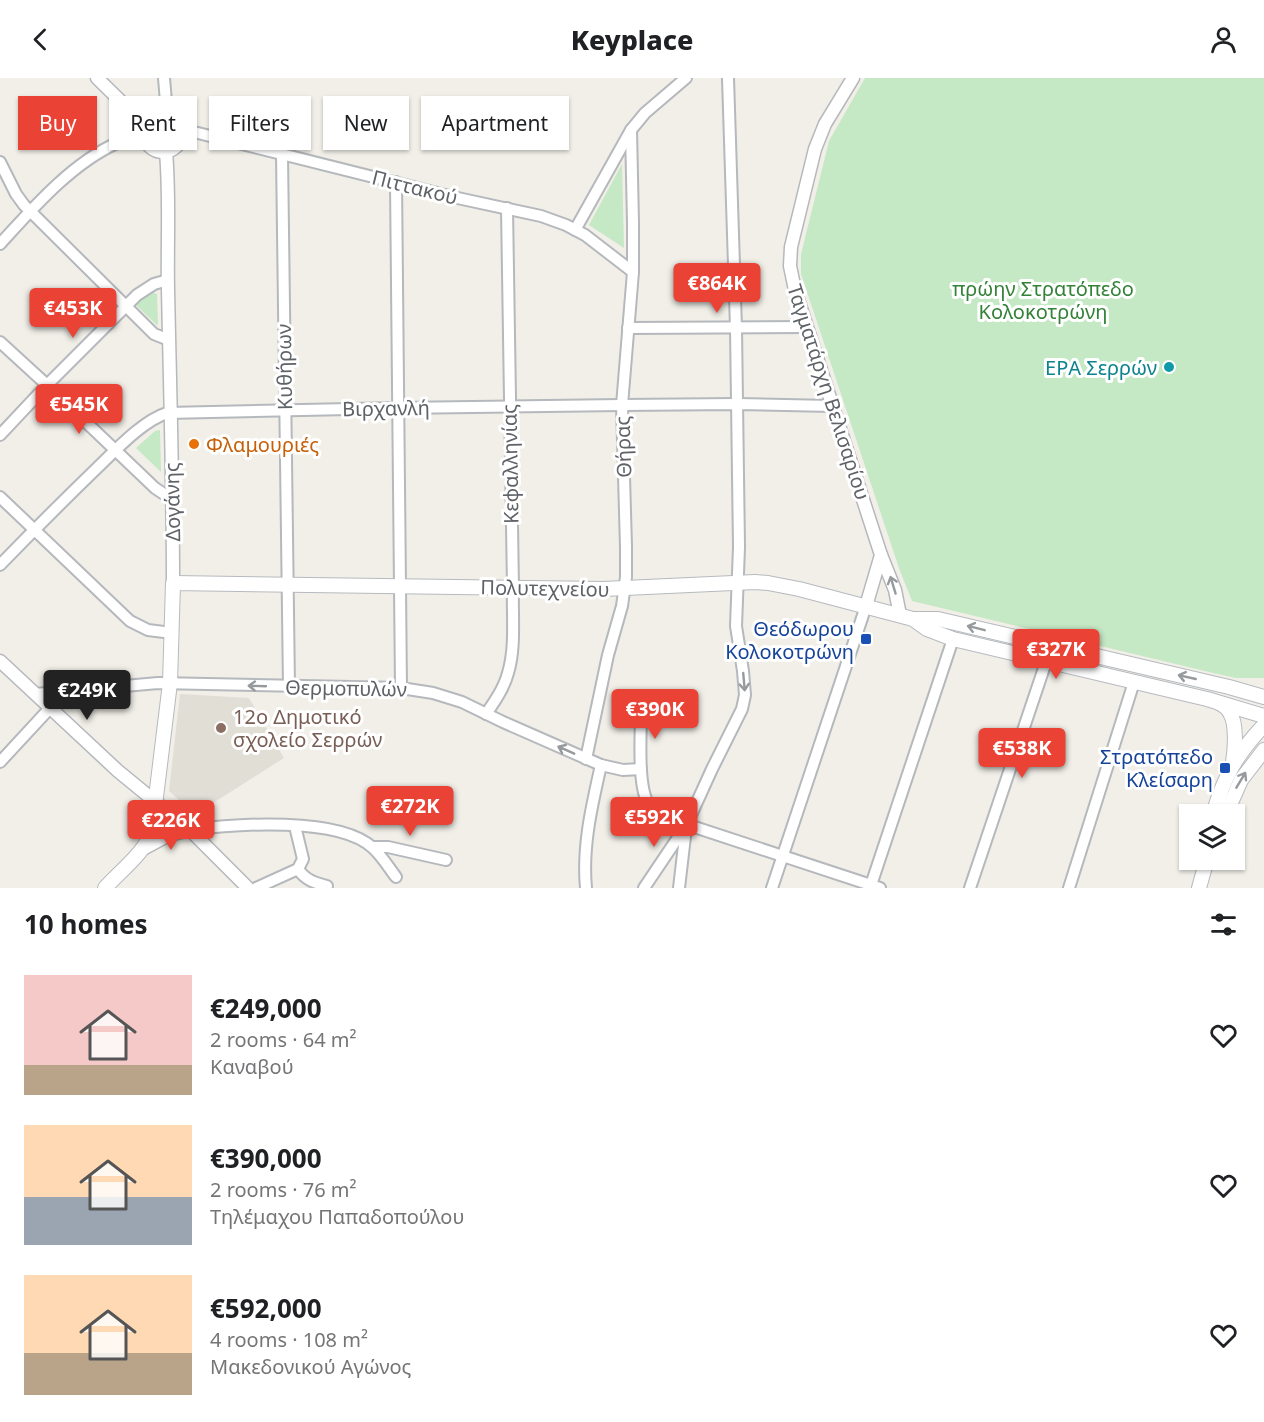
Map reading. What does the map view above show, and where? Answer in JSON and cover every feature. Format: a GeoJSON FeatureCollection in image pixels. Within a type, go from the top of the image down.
{"type":"FeatureCollection","features":[{"type":"Feature","properties":{"kind":"main road","name":"Πολυτεχνείου"},"geometry":{"type":"LineString","coordinates":[[173,583],[625,588],[761,582],[782,585],[906,617],[938,619],[1264,697]]}},
{"type":"Feature","properties":{"kind":"main road","name":"Δογάνης"},"geometry":{"type":"LineString","coordinates":[[143,849],[151,834],[170,683],[173,583]]}},
{"type":"Feature","properties":{"kind":"main road","name":"Πολυτεχνείου"},"geometry":{"type":"LineString","coordinates":[[906,617],[927,629],[953,639],[1218,702],[1264,716]]}},
{"type":"Feature","properties":{"kind":"main road"},"geometry":{"type":"LineString","coordinates":[[1244,691],[1264,689]]}},
{"type":"Feature","properties":{"kind":"main road"},"geometry":{"type":"LineString","coordinates":[[1218,702],[1228,709],[1232,716],[1235,742],[1232,764]]}},
{"type":"Feature","properties":{"kind":"main road"},"geometry":{"type":"LineString","coordinates":[[1216,804],[1232,764],[1264,725]]}},
{"type":"Feature","properties":{"kind":"main road"},"geometry":{"type":"LineString","coordinates":[[1230,804],[1241,780],[1264,750]]}},
{"type":"Feature","properties":{"kind":"main road"},"geometry":{"type":"LineString","coordinates":[[108,887],[143,849]]}},
{"type":"Feature","properties":{"kind":"main road"},"geometry":{"type":"LineString","coordinates":[[1199,888],[1204,870]]}},
{"type":"Feature","properties":{"kind":"street"},"geometry":{"type":"LineString","coordinates":[[97,78],[113,96]]}},
{"type":"Feature","properties":{"kind":"street"},"geometry":{"type":"LineString","coordinates":[[164,78],[166,96]]}},
{"type":"Feature","properties":{"kind":"street"},"geometry":{"type":"LineString","coordinates":[[575,230],[631,130],[645,113],[686,78]]}},
{"type":"Feature","properties":{"kind":"street"},"geometry":{"type":"LineString","coordinates":[[644,888],[687,824],[744,704],[745,688],[736,626],[739,547],[736,328],[728,78]]}},
{"type":"Feature","properties":{"kind":"street","name":"Ταγματάρχη Βελισαρίου"},"geometry":{"type":"LineString","coordinates":[[853,78],[818,140],[793,237],[791,275],[881,555],[906,617]]}},
{"type":"Feature","properties":{"kind":"street","name":"Θήρας"},"geometry":{"type":"LineString","coordinates":[[586,759],[604,670],[625,588],[622,405],[633,272],[631,130]]}},
{"type":"Feature","properties":{"kind":"street","name":"Πιττακού"},"geometry":{"type":"LineString","coordinates":[[197,133],[542,216],[575,230],[633,272]]}},
{"type":"Feature","properties":{"kind":"street"},"geometry":{"type":"LineString","coordinates":[[0,244],[53,189],[97,154],[109,147]]}},
{"type":"Feature","properties":{"kind":"street"},"geometry":{"type":"LineString","coordinates":[[155,150],[161,152],[170,150]]}},
{"type":"Feature","properties":{"kind":"street","name":"Δογάνης"},"geometry":{"type":"LineString","coordinates":[[166,152],[173,583]]}},
{"type":"Feature","properties":{"kind":"street","name":"Κυθήρων"},"geometry":{"type":"LineString","coordinates":[[282,154],[289,687]]}},
{"type":"Feature","properties":{"kind":"street"},"geometry":{"type":"LineString","coordinates":[[0,162],[16,194],[30,212],[157,336],[169,340]]}},
{"type":"Feature","properties":{"kind":"street"},"geometry":{"type":"LineString","coordinates":[[396,182],[401,688]]}},
{"type":"Feature","properties":{"kind":"street","name":"Κεφαλληνίας"},"geometry":{"type":"LineString","coordinates":[[486,714],[502,687],[510,666],[512,649],[507,208]]}},
{"type":"Feature","properties":{"kind":"street"},"geometry":{"type":"LineString","coordinates":[[0,435],[127,306],[149,286],[168,279]]}},
{"type":"Feature","properties":{"kind":"street"},"geometry":{"type":"LineString","coordinates":[[628,328],[807,327]]}},
{"type":"Feature","properties":{"kind":"street"},"geometry":{"type":"LineString","coordinates":[[0,342],[155,488],[173,498]]}},
{"type":"Feature","properties":{"kind":"street","name":"Βιρχανλή"},"geometry":{"type":"LineString","coordinates":[[0,565],[116,450],[150,422],[171,412],[622,405],[832,406]]}},
{"type":"Feature","properties":{"kind":"street"},"geometry":{"type":"LineString","coordinates":[[0,497],[130,621],[148,630],[172,633]]}},
{"type":"Feature","properties":{"kind":"street"},"geometry":{"type":"LineString","coordinates":[[772,888],[881,555]]}},
{"type":"Feature","properties":{"kind":"street"},"geometry":{"type":"LineString","coordinates":[[641,711],[641,769],[644,793],[652,809],[664,817],[874,887],[953,639]]}},
{"type":"Feature","properties":{"kind":"street"},"geometry":{"type":"LineString","coordinates":[[0,662],[118,771],[190,830],[248,888]]}},
{"type":"Feature","properties":{"kind":"street"},"geometry":{"type":"LineString","coordinates":[[970,888],[1046,662]]}},
{"type":"Feature","properties":{"kind":"street"},"geometry":{"type":"LineString","coordinates":[[1069,888],[1134,682]]}},
{"type":"Feature","properties":{"kind":"street","name":"Θερμοπυλών"},"geometry":{"type":"LineString","coordinates":[[35,694],[170,683],[418,690],[462,702],[601,765],[623,770],[641,769]]}},
{"type":"Feature","properties":{"kind":"street"},"geometry":{"type":"LineString","coordinates":[[0,762],[50,708]]}},
{"type":"Feature","properties":{"kind":"street"},"geometry":{"type":"LineString","coordinates":[[586,888],[586,844],[601,765]]}},
{"type":"Feature","properties":{"kind":"street"},"geometry":{"type":"LineString","coordinates":[[143,849],[169,835],[225,825],[265,824],[313,827],[355,837],[373,847],[396,877]]}},
{"type":"Feature","properties":{"kind":"street"},"geometry":{"type":"LineString","coordinates":[[679,888],[687,824]]}},
{"type":"Feature","properties":{"kind":"street"},"geometry":{"type":"LineString","coordinates":[[256,888],[298,869],[303,859],[295,826]]}},
{"type":"Feature","properties":{"kind":"street"},"geometry":{"type":"LineString","coordinates":[[373,847],[388,847],[446,860]]}},
{"type":"Feature","properties":{"kind":"street"},"geometry":{"type":"LineString","coordinates":[[298,869],[303,876],[316,884],[327,886]]}},
{"type":"Feature","properties":{"kind":"shaded area","name":"12ο Δημοτικό σχολείο Σερρών"},"geometry":{"type":"Polygon","coordinates":[[[180,694],[249,698],[284,758],[199,812],[190,810],[169,791],[180,694]]]}},
{"type":"Feature","properties":{"kind":"green space","name":"πρώην Στρατόπεδο Κολοκοτρώνη"},"geometry":{"type":"Polygon","coordinates":[[[865,78],[1264,78],[1264,678],[1236,678],[912,601],[801,274],[801,255],[829,141],[865,78]]]}},
{"type":"Feature","properties":{"kind":"green space"},"geometry":{"type":"Polygon","coordinates":[[[622,164],[624,248],[589,225],[622,164]]]}},
{"type":"Feature","properties":{"kind":"green space"},"geometry":{"type":"Polygon","coordinates":[[[153,293],[157,294],[157,325],[137,306],[136,302],[153,293]]]}},
{"type":"Feature","properties":{"kind":"green space"},"geometry":{"type":"Polygon","coordinates":[[[160,430],[161,472],[136,448],[155,431],[160,430]]]}},
{"type":"Feature","properties":{"kind":"place","name":"ΕΡΑ Σερρών"},"geometry":{"type":"Point","coordinates":[1169,367]}},
{"type":"Feature","properties":{"kind":"place","name":"Φλαμουριές"},"geometry":{"type":"Point","coordinates":[194,444]}},
{"type":"Feature","properties":{"kind":"place","name":"Θεόδωρου Κολοκοτρώνη"},"geometry":{"type":"Point","coordinates":[866,639]}},
{"type":"Feature","properties":{"kind":"place","name":"12ο Δημοτικό σχολείο Σερρών"},"geometry":{"type":"Point","coordinates":[221,728]}},
{"type":"Feature","properties":{"kind":"place","name":"Στρατόπεδο Κλείσαρη"},"geometry":{"type":"Point","coordinates":[1225,768]}}]}
